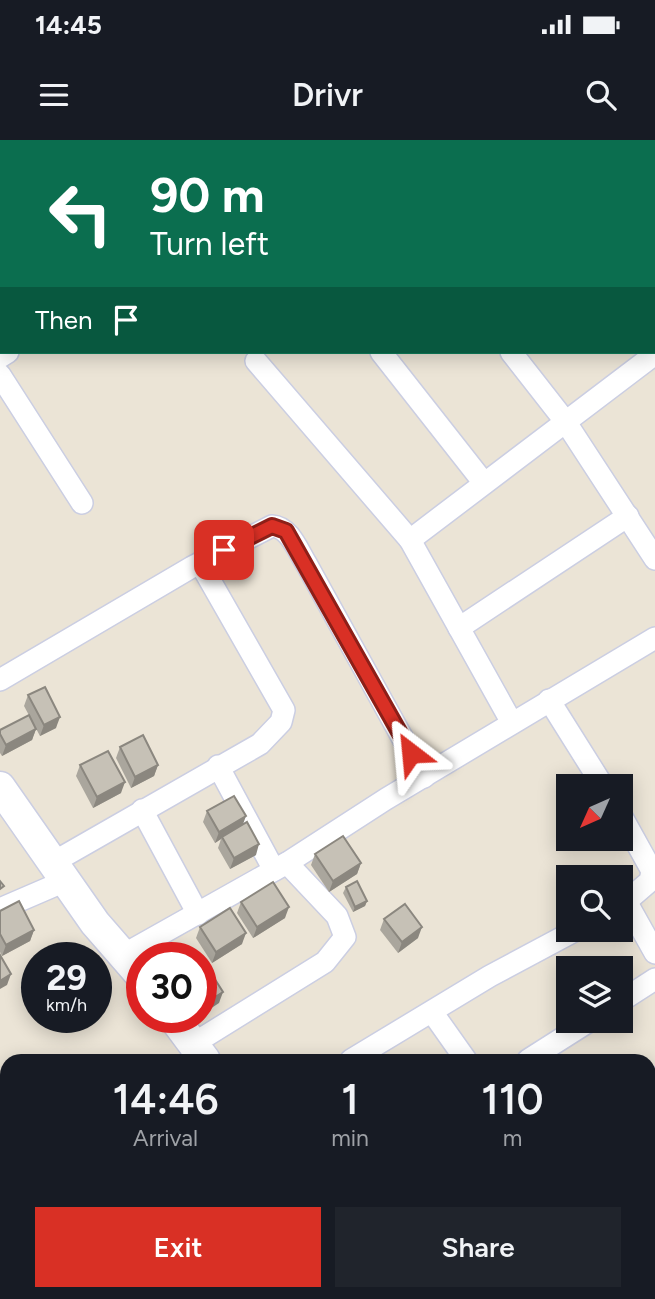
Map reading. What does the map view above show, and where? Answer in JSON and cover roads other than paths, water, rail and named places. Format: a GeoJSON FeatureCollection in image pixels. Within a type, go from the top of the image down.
{"type":"FeatureCollection","features":[{"type":"Feature","properties":{"kind":"street"},"geometry":{"type":"LineString","coordinates":[[383,354],[484,483]]}},
{"type":"Feature","properties":{"kind":"street"},"geometry":{"type":"LineString","coordinates":[[513,354],[565,421],[655,559]]}},
{"type":"Feature","properties":{"kind":"street"},"geometry":{"type":"LineString","coordinates":[[410,540],[655,354]]}},
{"type":"Feature","properties":{"kind":"street"},"geometry":{"type":"LineString","coordinates":[[256,361],[410,540],[512,723]]}},
{"type":"Feature","properties":{"kind":"street"},"geometry":{"type":"LineString","coordinates":[[2,382],[82,503]]}},
{"type":"Feature","properties":{"kind":"street"},"geometry":{"type":"LineString","coordinates":[[459,628],[628,516]]}},
{"type":"Feature","properties":{"kind":"street"},"geometry":{"type":"LineString","coordinates":[[0,680],[200,563],[272,526],[286,531],[424,777]]}},
{"type":"Feature","properties":{"kind":"street"},"geometry":{"type":"LineString","coordinates":[[0,909],[59,872],[142,810],[260,744],[281,722],[284,710],[200,563]]}},
{"type":"Feature","properties":{"kind":"street"},"geometry":{"type":"LineString","coordinates":[[162,942],[198,914],[655,638]]}},
{"type":"Feature","properties":{"kind":"street"},"geometry":{"type":"LineString","coordinates":[[549,700],[595,774]]}},
{"type":"Feature","properties":{"kind":"street"},"geometry":{"type":"LineString","coordinates":[[185,1033],[199,1052],[325,962],[345,937],[337,916],[281,866],[218,766]]}},
{"type":"Feature","properties":{"kind":"street"},"geometry":{"type":"LineString","coordinates":[[3,798],[95,923],[126,957]]}},
{"type":"Feature","properties":{"kind":"street"},"geometry":{"type":"LineString","coordinates":[[142,810],[198,914]]}},
{"type":"Feature","properties":{"kind":"street"},"geometry":{"type":"LineString","coordinates":[[633,896],[650,881],[652,871],[634,838]]}},
{"type":"Feature","properties":{"kind":"street"},"geometry":{"type":"LineString","coordinates":[[633,918],[655,953]]}},
{"type":"Feature","properties":{"kind":"street"},"geometry":{"type":"LineString","coordinates":[[361,1054],[556,942]]}},
{"type":"Feature","properties":{"kind":"street"},"geometry":{"type":"LineString","coordinates":[[633,993],[655,979]]}},
{"type":"Feature","properties":{"kind":"street"},"geometry":{"type":"LineString","coordinates":[[432,1012],[462,1054]]}},
{"type":"Feature","properties":{"kind":"street"},"geometry":{"type":"LineString","coordinates":[[537,1054],[571,1033]]}}]}
